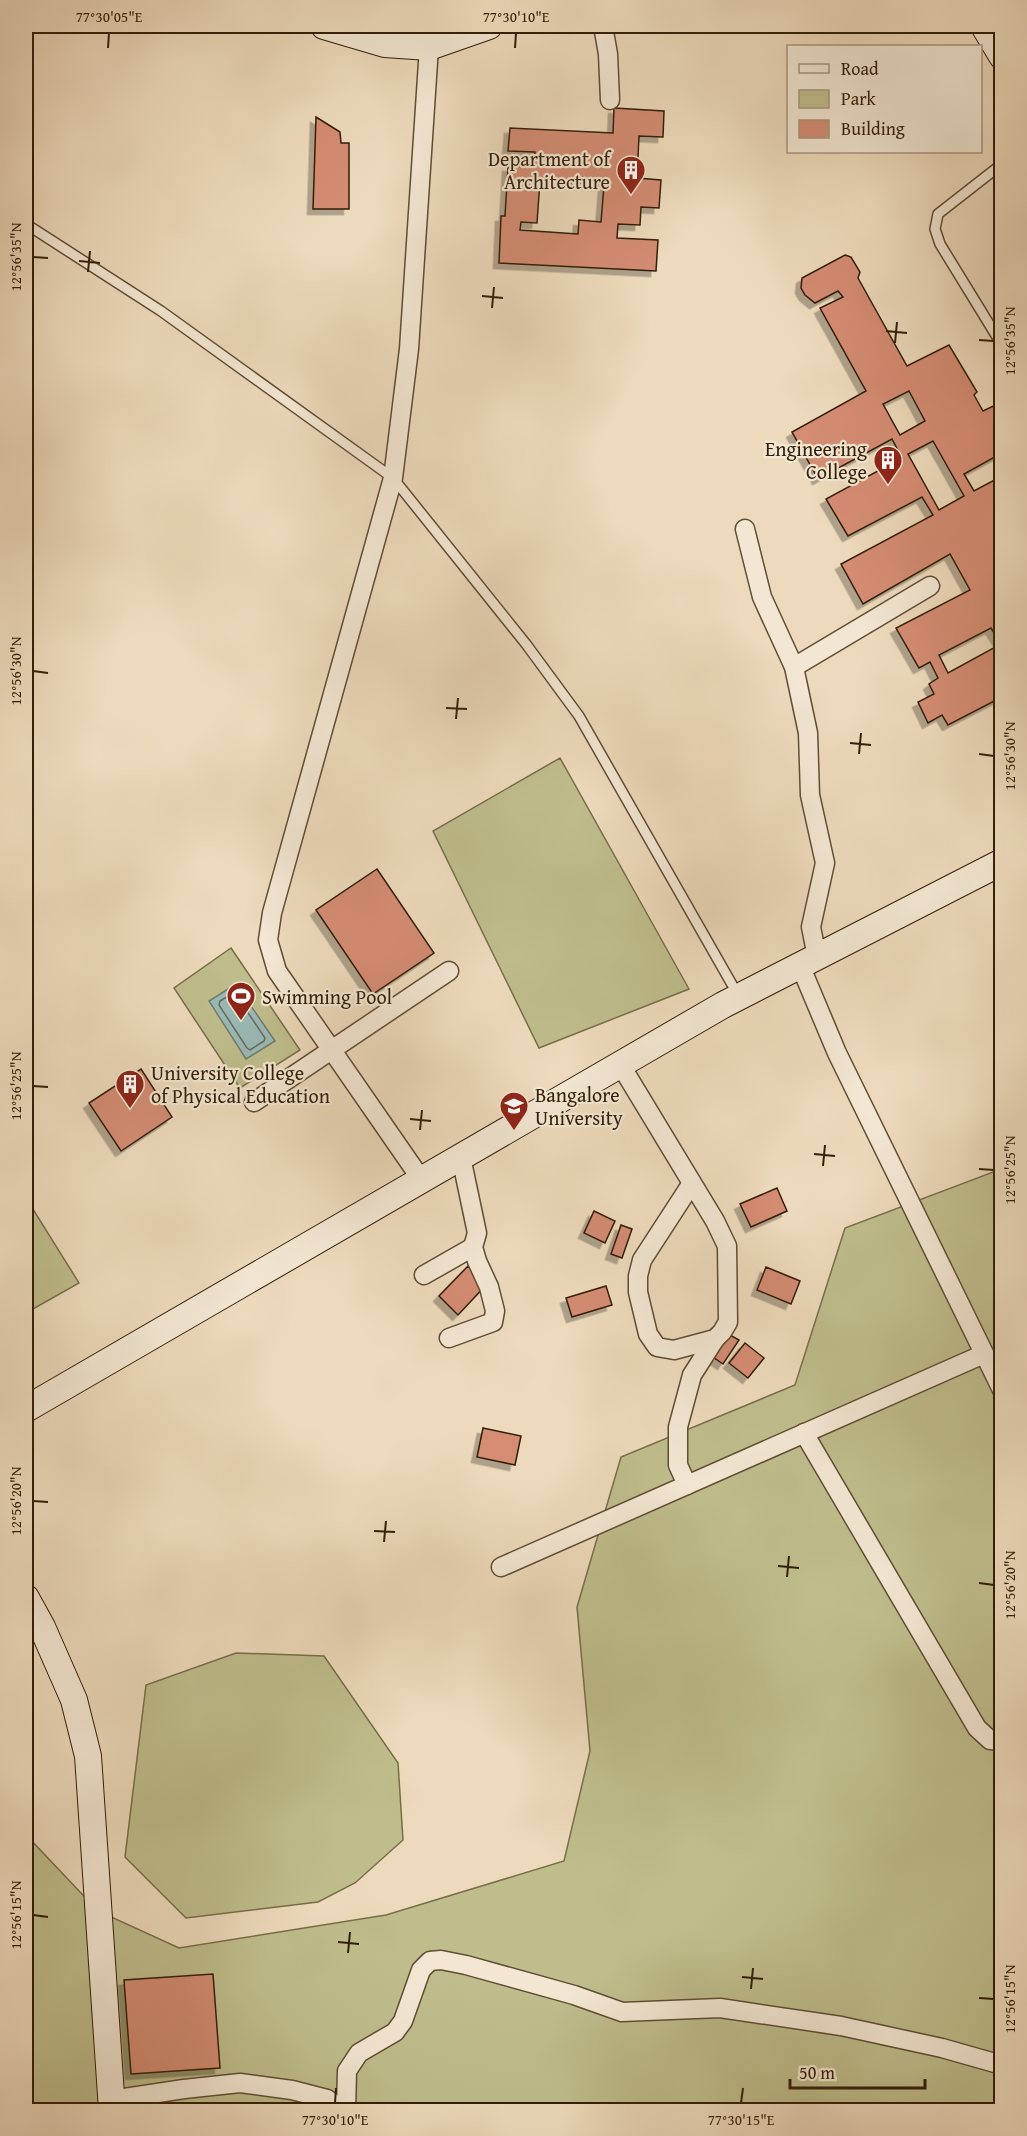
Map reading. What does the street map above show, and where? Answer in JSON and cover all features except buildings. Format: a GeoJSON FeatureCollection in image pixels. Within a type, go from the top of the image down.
{"type":"FeatureCollection","features":[{"type":"Feature","properties":{"kind":"street"},"geometry":{"type":"LineString","coordinates":[[324,26],[385,44],[429,47],[489,26]]}},
{"type":"Feature","properties":{"kind":"street"},"geometry":{"type":"LineString","coordinates":[[603,26],[608,54],[610,100]]}},
{"type":"Feature","properties":{"kind":"street"},"geometry":{"type":"LineString","coordinates":[[984,26],[1002,56]]}},
{"type":"Feature","properties":{"kind":"street"},"geometry":{"type":"LineString","coordinates":[[422,1179],[277,971],[268,940],[272,913],[393,478],[410,349],[429,47]]}},
{"type":"Feature","properties":{"kind":"street"},"geometry":{"type":"LineString","coordinates":[[745,529],[762,597],[794,667],[808,734],[810,795],[825,863],[811,927],[809,961],[837,1053],[1002,1390]]}},
{"type":"Feature","properties":{"kind":"street"},"geometry":{"type":"LineString","coordinates":[[794,667],[930,586]]}},
{"type":"Feature","properties":{"kind":"street"},"geometry":{"type":"LineString","coordinates":[[26,1409],[739,997],[1002,862]]}},
{"type":"Feature","properties":{"kind":"street"},"geometry":{"type":"LineString","coordinates":[[254,1102],[449,971]]}},
{"type":"Feature","properties":{"kind":"street"},"geometry":{"type":"LineString","coordinates":[[620,1064],[727,1246],[728,1322],[692,1375],[678,1427],[678,1465],[687,1485]]}},
{"type":"Feature","properties":{"kind":"street"},"geometry":{"type":"LineString","coordinates":[[449,1338],[493,1322],[495,1311],[489,1287],[473,1247],[477,1233],[461,1157]]}},
{"type":"Feature","properties":{"kind":"street"},"geometry":{"type":"LineString","coordinates":[[692,1183],[642,1260],[638,1276],[638,1292],[648,1334],[657,1347],[674,1350],[715,1339]]}},
{"type":"Feature","properties":{"kind":"street"},"geometry":{"type":"LineString","coordinates":[[424,1275],[473,1247]]}},
{"type":"Feature","properties":{"kind":"street"},"geometry":{"type":"LineString","coordinates":[[501,1567],[984,1354]]}},
{"type":"Feature","properties":{"kind":"street"},"geometry":{"type":"LineString","coordinates":[[804,1433],[977,1728],[990,1740],[1002,1741]]}},
{"type":"Feature","properties":{"kind":"street"},"geometry":{"type":"LineString","coordinates":[[26,1598],[42,1627],[74,1700],[88,1756],[111,2105],[184,2089],[240,2083],[327,2099],[344,2110],[347,2071],[359,2053],[394,2032],[403,2021],[421,1970],[430,1961],[441,1960],[574,1995],[622,2012],[720,2008],[841,2026],[942,2048],[1002,2065]]}},
{"type":"Feature","properties":{"kind":"lane"},"geometry":{"type":"LineString","coordinates":[[1001,342],[940,244],[935,229],[938,214],[1002,164]]}},
{"type":"Feature","properties":{"kind":"lane"},"geometry":{"type":"LineString","coordinates":[[26,224],[161,311],[393,478],[526,644],[579,716],[739,997]]}},
{"type":"Feature","properties":{"kind":"lane"},"geometry":{"type":"LineString","coordinates":[[1002,1085],[1002,1097]]}},
{"type":"Feature","properties":{"kind":"green space"},"geometry":{"type":"Polygon","coordinates":[[[560,758],[689,989],[539,1048],[433,831],[560,758]]]}},
{"type":"Feature","properties":{"kind":"green space"},"geometry":{"type":"Polygon","coordinates":[[[231,948],[300,1050],[240,1088],[174,988],[231,948]]]}},
{"type":"Feature","properties":{"kind":"green space"},"geometry":{"type":"Polygon","coordinates":[[[1001,1169],[1001,2110],[26,2110],[26,1835],[98,1911],[179,1948],[386,1915],[564,1861],[590,1751],[577,1607],[621,1457],[795,1385],[845,1228],[1001,1169]]]}},
{"type":"Feature","properties":{"kind":"green space"},"geometry":{"type":"Polygon","coordinates":[[[26,1198],[79,1283],[26,1313],[26,1198]]]}},
{"type":"Feature","properties":{"kind":"green space"},"geometry":{"type":"Polygon","coordinates":[[[236,1653],[324,1656],[398,1763],[403,1840],[355,1883],[318,1902],[186,1918],[125,1857],[146,1685],[236,1653]]]}},
{"type":"Feature","properties":{"kind":"water","name":"Swimming Pool"},"geometry":{"type":"Polygon","coordinates":[[[236,984],[275,1041],[246,1059],[209,1001],[236,984]]]}},
{"type":"Feature","properties":{"kind":"place","name":"Department of Architecture"},"geometry":{"type":"Point","coordinates":[631,196]}},
{"type":"Feature","properties":{"kind":"place","name":"Engineering College"},"geometry":{"type":"Point","coordinates":[888,486]}},
{"type":"Feature","properties":{"kind":"place","name":"Swimming Pool"},"geometry":{"type":"Point","coordinates":[241,1022]}},
{"type":"Feature","properties":{"kind":"place","name":"University College of Physical Education"},"geometry":{"type":"Point","coordinates":[130,1110]}},
{"type":"Feature","properties":{"kind":"place","name":"Bangalore University"},"geometry":{"type":"Point","coordinates":[514,1132]}}]}
